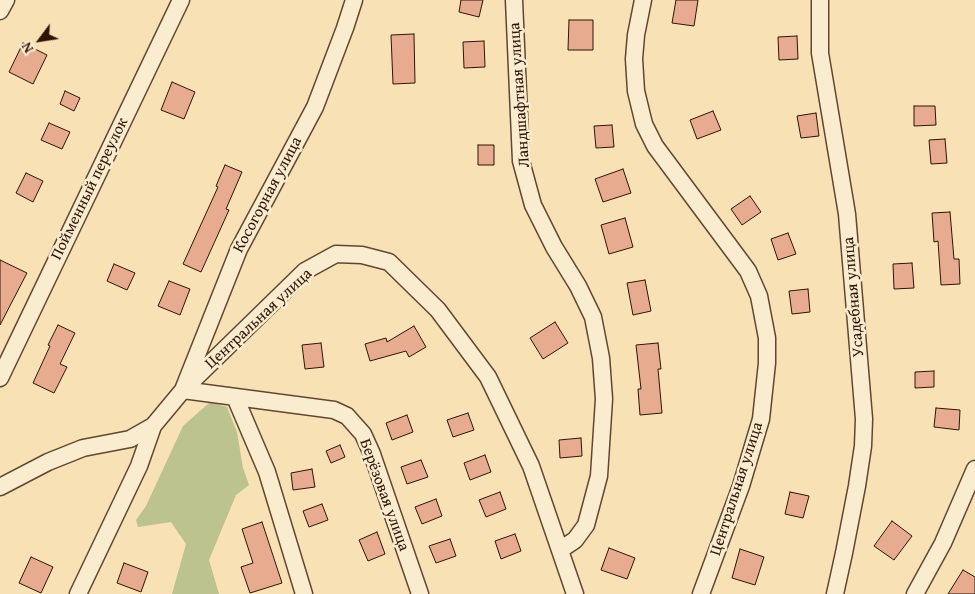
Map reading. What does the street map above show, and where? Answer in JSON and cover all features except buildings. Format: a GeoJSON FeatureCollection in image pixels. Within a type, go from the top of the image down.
{"type":"FeatureCollection","features":[{"type":"Feature","properties":{"kind":"street"},"geometry":{"type":"LineString","coordinates":[[0,11],[6,0]]}},
{"type":"Feature","properties":{"kind":"street","name":"Пойменный переулок"},"geometry":{"type":"LineString","coordinates":[[0,378],[181,0]]}},
{"type":"Feature","properties":{"kind":"street","name":"Косогорная улица"},"geometry":{"type":"LineString","coordinates":[[183,390],[239,249],[315,107],[354,0]]}},
{"type":"Feature","properties":{"kind":"street","name":"Ландшафтная улица"},"geometry":{"type":"LineString","coordinates":[[514,0],[521,161],[533,206],[554,247],[578,286],[593,317],[601,358],[604,399],[599,476],[586,525],[575,540],[560,550]]}},
{"type":"Feature","properties":{"kind":"street","name":"Центральная улица"},"geometry":{"type":"LineString","coordinates":[[643,0],[636,35],[634,59],[636,91],[644,124],[655,146],[748,271],[759,296],[767,338],[767,363],[761,419],[741,486],[701,594]]}},
{"type":"Feature","properties":{"kind":"street","name":"Усадебная улица"},"geometry":{"type":"LineString","coordinates":[[820,0],[820,53],[846,214],[864,419],[857,486],[834,594]]}},
{"type":"Feature","properties":{"kind":"street","name":"Центральная улица"},"geometry":{"type":"LineString","coordinates":[[153,426],[183,390],[305,271],[336,254],[362,255],[389,262],[438,310],[488,377],[531,466],[575,594]]}},
{"type":"Feature","properties":{"kind":"street","name":"Берёзовая улица"},"geometry":{"type":"LineString","coordinates":[[183,390],[334,410],[347,416],[363,434],[372,454],[420,594]]}},
{"type":"Feature","properties":{"kind":"street"},"geometry":{"type":"LineString","coordinates":[[235,397],[267,472],[304,594]]}},
{"type":"Feature","properties":{"kind":"street"},"geometry":{"type":"LineString","coordinates":[[0,487],[48,462],[83,448],[130,439],[153,426]]}},
{"type":"Feature","properties":{"kind":"street"},"geometry":{"type":"LineString","coordinates":[[78,594],[140,466],[153,426]]}},
{"type":"Feature","properties":{"kind":"street"},"geometry":{"type":"LineString","coordinates":[[915,594],[942,543],[975,469]]}},
{"type":"Feature","properties":{"kind":"green space"},"geometry":{"type":"Polygon","coordinates":[[[210,402],[227,407],[237,432],[243,468],[249,485],[236,495],[209,560],[219,594],[172,594],[186,544],[171,522],[138,527],[136,520],[146,506],[183,426],[210,402]]]}}]}
